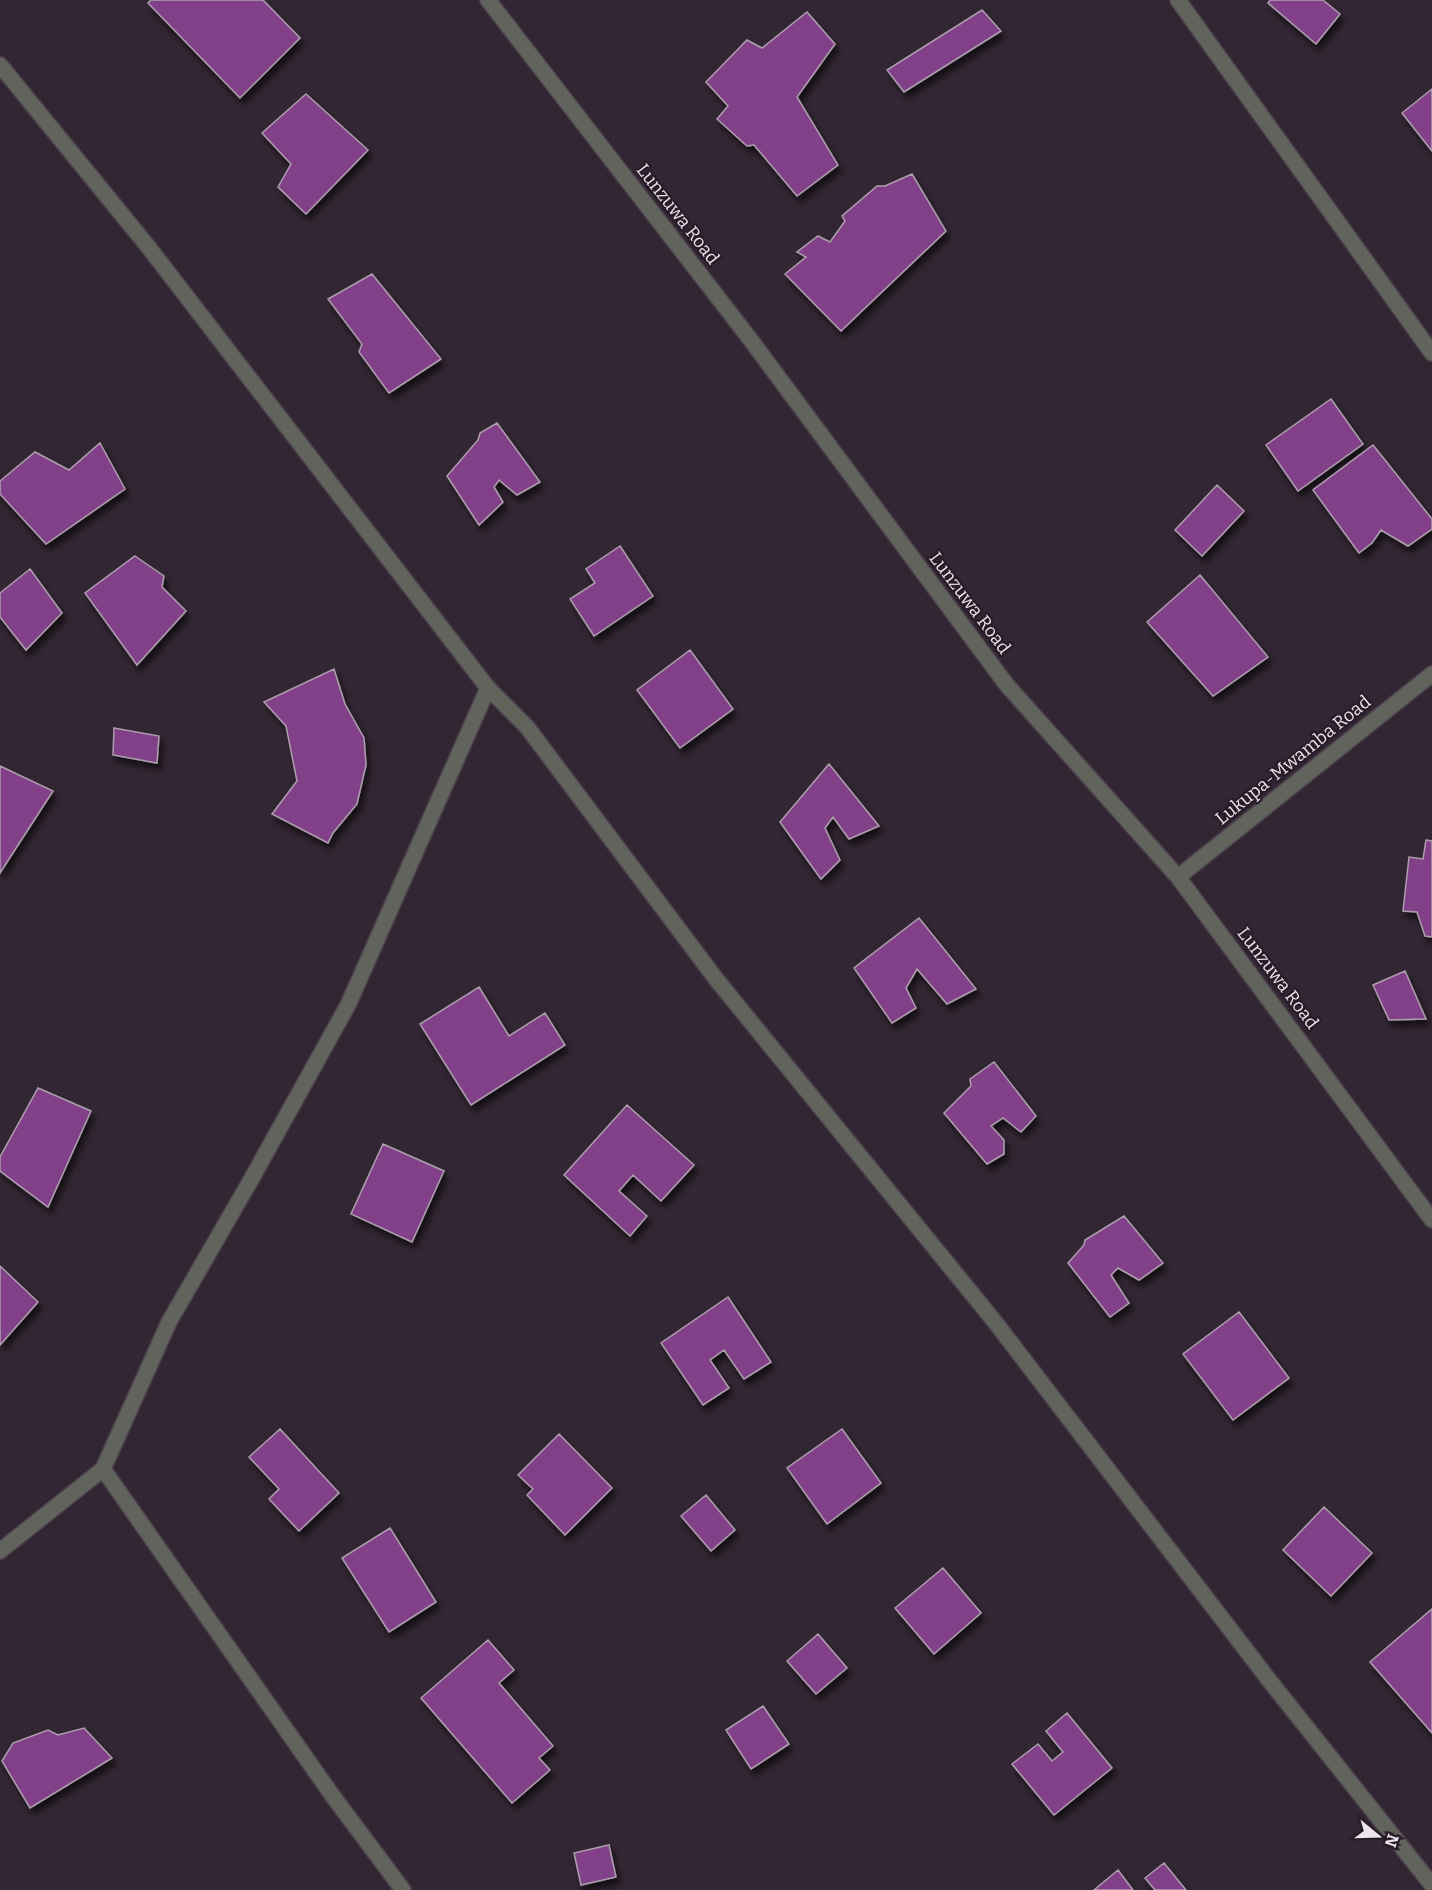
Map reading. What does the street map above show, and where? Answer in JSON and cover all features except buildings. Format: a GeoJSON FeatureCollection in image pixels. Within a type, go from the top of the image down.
{"type":"FeatureCollection","features":[{"type":"Feature","properties":{"kind":"street","name":"Lunzuwa Road"},"geometry":{"type":"LineString","coordinates":[[488,0],[750,339],[1006,684],[1178,877],[1432,1220]]}},
{"type":"Feature","properties":{"kind":"street"},"geometry":{"type":"LineString","coordinates":[[1178,0],[1432,353]]}},
{"type":"Feature","properties":{"kind":"street"},"geometry":{"type":"LineString","coordinates":[[0,65],[150,249],[488,688],[527,727],[716,979],[995,1322],[1269,1680],[1432,1885]]}},
{"type":"Feature","properties":{"kind":"street","name":"Lukupa-Mwamba Road"},"geometry":{"type":"LineString","coordinates":[[1178,877],[1432,674]]}},
{"type":"Feature","properties":{"kind":"street"},"geometry":{"type":"LineString","coordinates":[[0,1551],[104,1469],[169,1322],[348,1005],[488,688]]}},
{"type":"Feature","properties":{"kind":"street"},"geometry":{"type":"LineString","coordinates":[[104,1469],[333,1796],[403,1890]]}}]}
